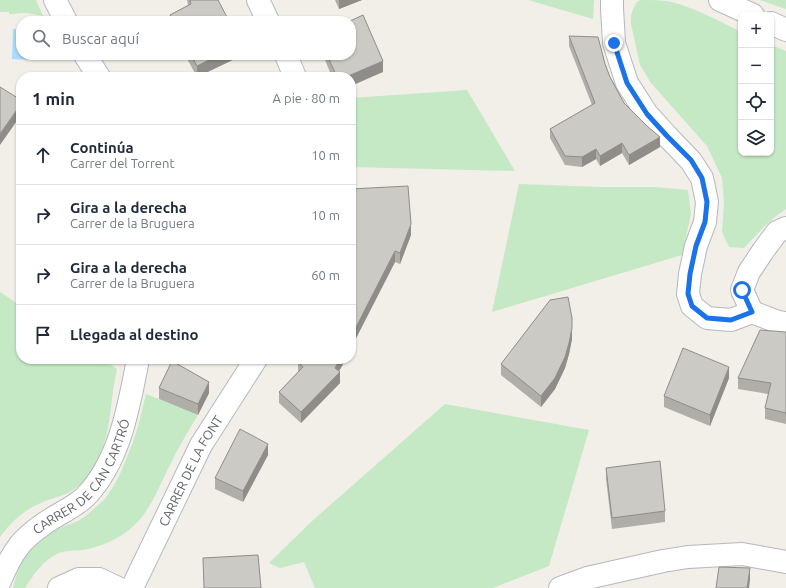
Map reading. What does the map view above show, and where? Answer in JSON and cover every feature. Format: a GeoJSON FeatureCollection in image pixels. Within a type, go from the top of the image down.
{"type":"FeatureCollection","features":[{"type":"Feature","properties":{"kind":"street"},"geometry":{"type":"LineString","coordinates":[[55,0],[63,16]]}},
{"type":"Feature","properties":{"kind":"street"},"geometry":{"type":"LineString","coordinates":[[258,0],[266,16]]}},
{"type":"Feature","properties":{"kind":"street"},"geometry":{"type":"LineString","coordinates":[[612,0],[614,43],[627,83],[647,114],[691,160],[702,178],[707,202],[705,222],[696,246],[690,274],[688,294],[692,306],[707,318],[731,320],[752,312],[778,322],[786,323]]}},
{"type":"Feature","properties":{"kind":"street"},"geometry":{"type":"LineString","coordinates":[[720,0],[746,12]]}},
{"type":"Feature","properties":{"kind":"street"},"geometry":{"type":"LineString","coordinates":[[774,24],[786,30]]}},
{"type":"Feature","properties":{"kind":"street"},"geometry":{"type":"LineString","coordinates":[[88,60],[96,72]]}},
{"type":"Feature","properties":{"kind":"street"},"geometry":{"type":"LineString","coordinates":[[288,60],[293,72]]}},
{"type":"Feature","properties":{"kind":"street"},"geometry":{"type":"LineString","coordinates":[[752,312],[742,290],[749,272],[762,251],[777,232],[786,228]]}},
{"type":"Feature","properties":{"kind":"street","name":"CARRER DE CAN CARTRÓ"},"geometry":{"type":"LineString","coordinates":[[0,581],[19,546],[42,526],[84,498],[108,464],[123,428],[137,364]]}},
{"type":"Feature","properties":{"kind":"street","name":"CARRER DE LA FONT"},"geometry":{"type":"LineString","coordinates":[[132,588],[201,445],[253,364]]}},
{"type":"Feature","properties":{"kind":"street"},"geometry":{"type":"LineString","coordinates":[[560,588],[587,578],[688,557],[742,554],[786,562]]}},
{"type":"Feature","properties":{"kind":"street"},"geometry":{"type":"LineString","coordinates":[[59,588],[79,579],[99,579],[118,588]]}},
{"type":"Feature","properties":{"kind":"green space"},"geometry":{"type":"Polygon","coordinates":[[[0,0],[36,0],[43,16],[27,13],[9,14],[9,12],[0,12],[0,0]]]}},
{"type":"Feature","properties":{"kind":"green space"},"geometry":{"type":"Polygon","coordinates":[[[528,0],[594,0],[593,19],[528,0]]]}},
{"type":"Feature","properties":{"kind":"green space"},"geometry":{"type":"Polygon","coordinates":[[[640,0],[652,0],[672,2],[707,15],[738,30],[738,156],[774,156],[774,46],[786,51],[786,209],[769,222],[744,248],[729,247],[722,232],[724,203],[722,178],[707,146],[651,83],[640,65],[631,24],[631,16],[637,2],[640,0]]]}},
{"type":"Feature","properties":{"kind":"green space"},"geometry":{"type":"Polygon","coordinates":[[[760,0],[786,0],[786,9],[760,0]]]}},
{"type":"Feature","properties":{"kind":"green space"},"geometry":{"type":"Polygon","coordinates":[[[467,90],[515,171],[356,167],[356,98],[467,90]]]}},
{"type":"Feature","properties":{"kind":"green space"},"geometry":{"type":"Polygon","coordinates":[[[519,184],[600,187],[655,187],[688,190],[691,214],[682,255],[492,312],[519,184]]]}},
{"type":"Feature","properties":{"kind":"green space"},"geometry":{"type":"Polygon","coordinates":[[[0,292],[16,303],[16,364],[110,364],[117,369],[107,434],[98,459],[89,474],[70,492],[27,510],[10,525],[0,537],[0,292]]]}},
{"type":"Feature","properties":{"kind":"green space"},"geometry":{"type":"Polygon","coordinates":[[[146,394],[198,415],[148,508],[137,523],[119,536],[95,547],[59,553],[44,563],[25,588],[13,588],[22,562],[34,544],[60,528],[78,521],[105,499],[121,472],[133,442],[146,394]]]}},
{"type":"Feature","properties":{"kind":"green space"},"geometry":{"type":"Polygon","coordinates":[[[445,404],[589,430],[549,566],[493,588],[315,588],[304,562],[280,568],[269,563],[311,522],[445,404]]]}},
{"type":"Feature","properties":{"kind":"water"},"geometry":{"type":"Polygon","coordinates":[[[13,29],[16,29],[16,59],[12,59],[13,29]]]}},
{"type":"Feature","properties":{"kind":"building"},"geometry":{"type":"Polygon","coordinates":[[[190,0],[218,0],[226,16],[170,16],[191,4],[190,0]]]}},
{"type":"Feature","properties":{"kind":"building"},"geometry":{"type":"Polygon","coordinates":[[[363,15],[383,61],[356,73],[335,72],[329,60],[356,60],[356,18],[363,15]]]}},
{"type":"Feature","properties":{"kind":"building"},"geometry":{"type":"Polygon","coordinates":[[[569,36],[598,37],[610,77],[624,103],[660,137],[629,155],[622,143],[600,156],[596,149],[582,157],[565,156],[550,129],[595,103],[569,36]]]}},
{"type":"Feature","properties":{"kind":"building"},"geometry":{"type":"Polygon","coordinates":[[[194,60],[209,60],[197,66],[194,60]]]}},
{"type":"Feature","properties":{"kind":"building"},"geometry":{"type":"Polygon","coordinates":[[[0,87],[16,97],[16,111],[0,134],[0,87]]]}},
{"type":"Feature","properties":{"kind":"building"},"geometry":{"type":"Polygon","coordinates":[[[408,186],[411,224],[400,253],[395,251],[356,327],[356,189],[408,186]]]}},
{"type":"Feature","properties":{"kind":"building"},"geometry":{"type":"Polygon","coordinates":[[[568,297],[572,318],[569,343],[565,357],[555,378],[541,396],[501,364],[550,300],[568,297]]]}},
{"type":"Feature","properties":{"kind":"building"},"geometry":{"type":"Polygon","coordinates":[[[760,330],[786,332],[786,413],[765,408],[771,383],[738,378],[760,330]]]}},
{"type":"Feature","properties":{"kind":"building"},"geometry":{"type":"Polygon","coordinates":[[[683,348],[729,367],[710,415],[664,396],[683,348]]]}},
{"type":"Feature","properties":{"kind":"building"},"geometry":{"type":"Polygon","coordinates":[[[171,364],[177,364],[209,382],[198,404],[159,388],[171,364]]]}},
{"type":"Feature","properties":{"kind":"building"},"geometry":{"type":"Polygon","coordinates":[[[300,364],[337,364],[335,368],[340,372],[301,412],[279,392],[303,367],[300,364]]]}},
{"type":"Feature","properties":{"kind":"building"},"geometry":{"type":"Polygon","coordinates":[[[240,429],[268,444],[243,491],[215,478],[240,429]]]}},
{"type":"Feature","properties":{"kind":"building"},"geometry":{"type":"Polygon","coordinates":[[[660,461],[665,511],[612,518],[606,468],[660,461]]]}},
{"type":"Feature","properties":{"kind":"building"},"geometry":{"type":"Polygon","coordinates":[[[258,555],[261,588],[204,588],[203,558],[258,555]]]}},
{"type":"Feature","properties":{"kind":"building"},"geometry":{"type":"Polygon","coordinates":[[[719,567],[750,568],[747,588],[716,588],[719,567]]]}},
{"type":"Feature","properties":{"kind":"route"},"geometry":{"type":"LineString","coordinates":[[614,43],[627,83],[647,114],[691,160],[702,178],[707,202],[705,222],[696,246],[690,274],[688,294],[692,306],[707,318],[731,320],[752,312],[742,290]]}}]}
